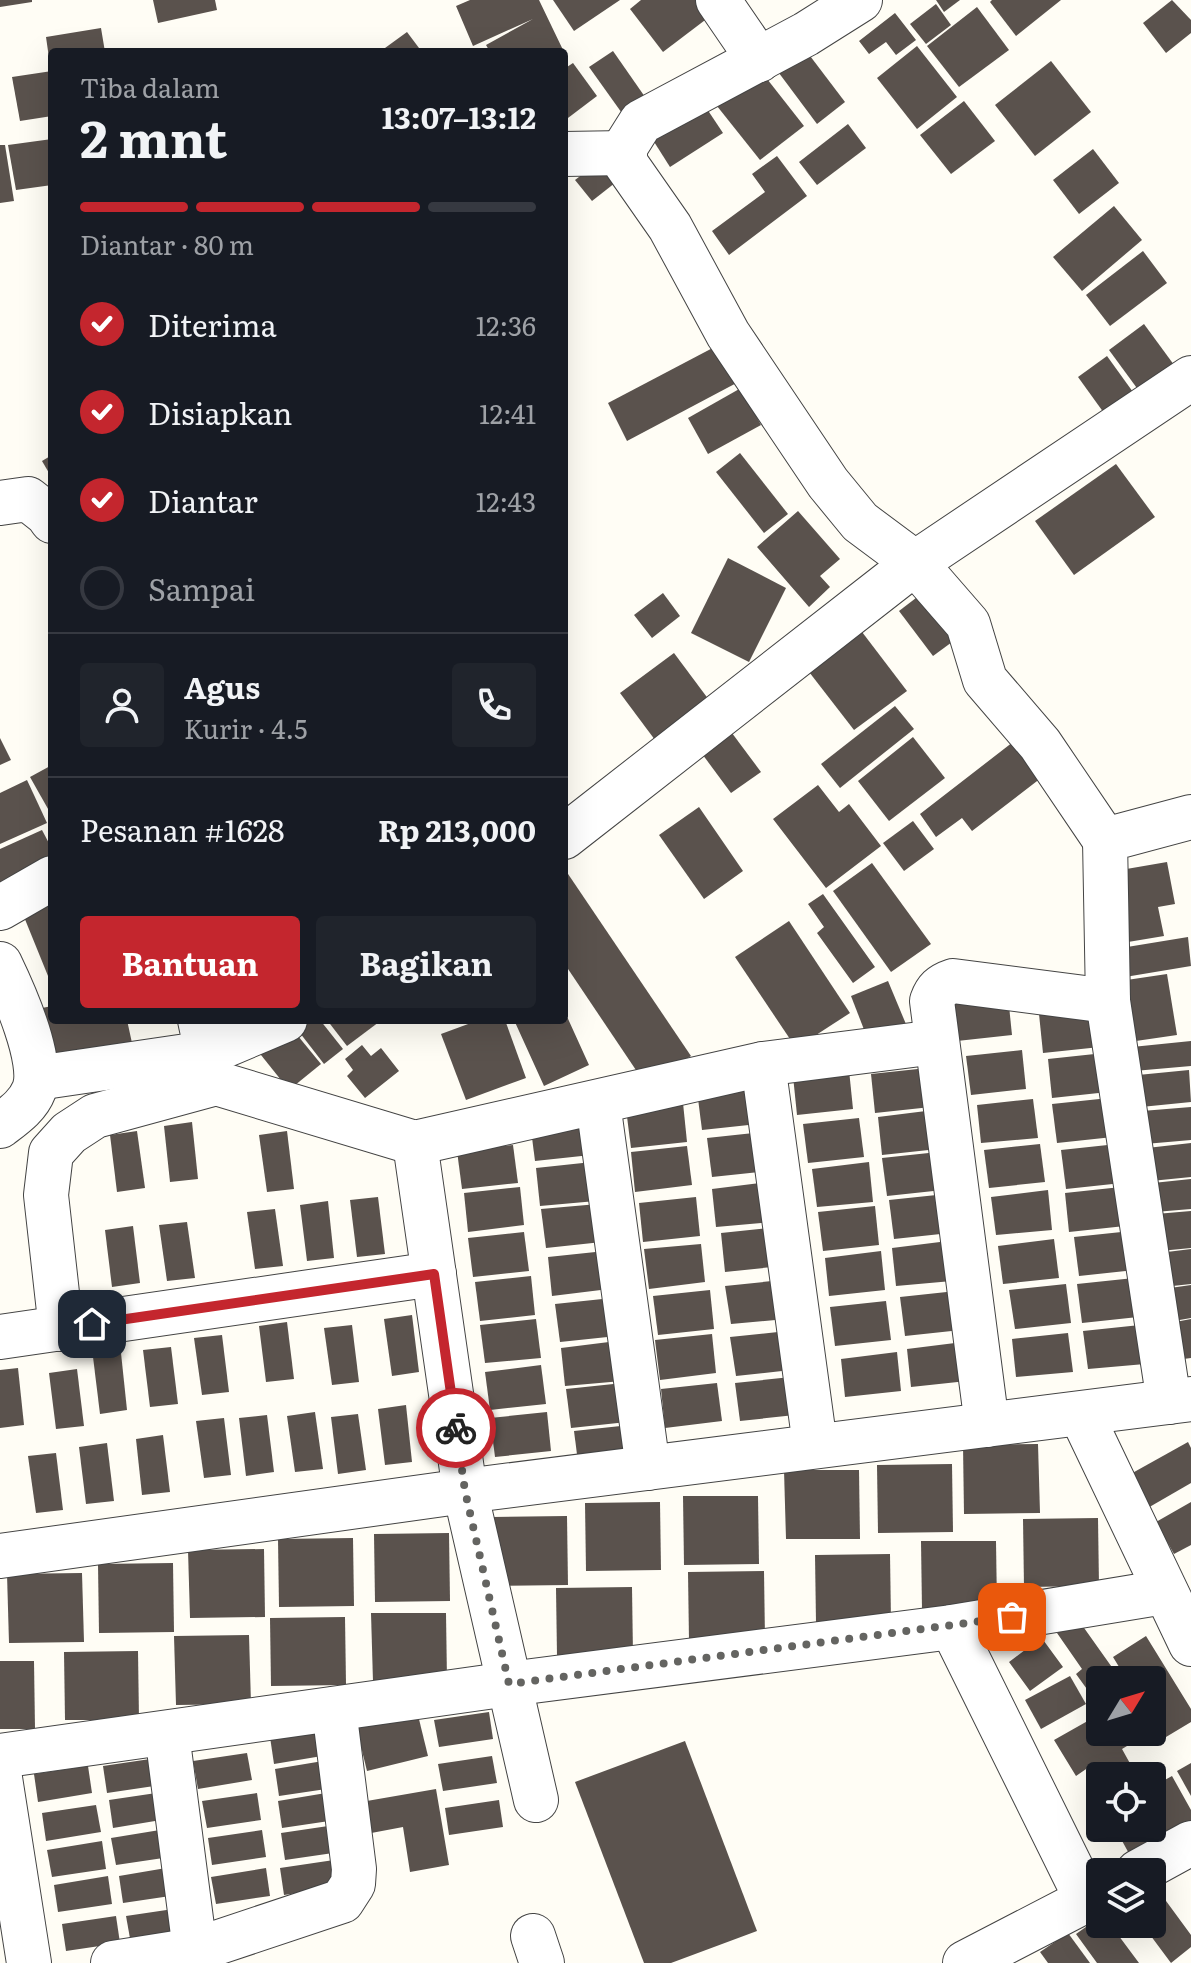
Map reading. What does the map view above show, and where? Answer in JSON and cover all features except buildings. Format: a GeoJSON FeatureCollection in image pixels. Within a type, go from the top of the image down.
{"type":"FeatureCollection","features":[{"type":"Feature","properties":{"kind":"street"},"geometry":{"type":"LineString","coordinates":[[718,0],[759,60]]}},
{"type":"Feature","properties":{"kind":"street"},"geometry":{"type":"LineString","coordinates":[[0,1556],[465,1491],[1180,1400],[1108,1001],[1105,840],[1040,744],[985,680],[968,624],[915,563],[860,522],[828,483],[728,334],[670,227],[626,164],[625,153],[631,136],[641,122],[806,34],[860,0]]}},
{"type":"Feature","properties":{"kind":"street"},"geometry":{"type":"LineString","coordinates":[[568,154],[625,153]]}},
{"type":"Feature","properties":{"kind":"street"},"geometry":{"type":"LineString","coordinates":[[568,834],[915,563],[1191,378]]}},
{"type":"Feature","properties":{"kind":"street"},"geometry":{"type":"LineString","coordinates":[[0,503],[28,499],[48,515]]}},
{"type":"Feature","properties":{"kind":"street"},"geometry":{"type":"LineString","coordinates":[[1105,840],[1191,817]]}},
{"type":"Feature","properties":{"kind":"street"},"geometry":{"type":"LineString","coordinates":[[0,908],[48,880]]}},
{"type":"Feature","properties":{"kind":"street"},"geometry":{"type":"LineString","coordinates":[[0,964],[25,1024],[37,1078],[31,1097],[18,1113],[0,1126]]}},
{"type":"Feature","properties":{"kind":"street"},"geometry":{"type":"LineString","coordinates":[[987,1425],[932,1001],[935,991],[953,981],[1108,1001]]}},
{"type":"Feature","properties":{"kind":"street"},"geometry":{"type":"LineString","coordinates":[[37,1078],[265,1024]]}},
{"type":"Feature","properties":{"kind":"street"},"geometry":{"type":"LineString","coordinates":[[61,1329],[46,1195],[51,1153],[69,1133],[95,1116],[216,1083],[415,1143],[763,1064],[936,1042]]}},
{"type":"Feature","properties":{"kind":"street"},"geometry":{"type":"LineString","coordinates":[[763,1064],[815,1445]]}},
{"type":"Feature","properties":{"kind":"street"},"geometry":{"type":"LineString","coordinates":[[598,1103],[648,1468]]}},
{"type":"Feature","properties":{"kind":"street"},"geometry":{"type":"LineString","coordinates":[[415,1143],[465,1491],[536,1800]]}},
{"type":"Feature","properties":{"kind":"street"},"geometry":{"type":"LineString","coordinates":[[0,1337],[434,1274]]}},
{"type":"Feature","properties":{"kind":"street"},"geometry":{"type":"LineString","coordinates":[[1081,1414],[1191,1644]]}},
{"type":"Feature","properties":{"kind":"street"},"geometry":{"type":"LineString","coordinates":[[0,1756],[509,1684],[952,1627],[1164,1592]]}},
{"type":"Feature","properties":{"kind":"street"},"geometry":{"type":"LineString","coordinates":[[952,1627],[1086,1884]]}},
{"type":"Feature","properties":{"kind":"street"},"geometry":{"type":"LineString","coordinates":[[113,1963],[195,1950],[342,1901],[353,1884],[354,1869],[334,1709]]}},
{"type":"Feature","properties":{"kind":"street"},"geometry":{"type":"LineString","coordinates":[[167,1734],[195,1950]]}},
{"type":"Feature","properties":{"kind":"street"},"geometry":{"type":"LineString","coordinates":[[0,1778],[29,1963]]}},
{"type":"Feature","properties":{"kind":"street"},"geometry":{"type":"LineString","coordinates":[[1164,1858],[1191,1843]]}},
{"type":"Feature","properties":{"kind":"street"},"geometry":{"type":"LineString","coordinates":[[965,1963],[1086,1901]]}},
{"type":"Feature","properties":{"kind":"way so far"},"geometry":{"type":"LineString","coordinates":[[456,1428],[465,1491],[509,1684],[1012,1617]]}},
{"type":"Feature","properties":{"kind":"route"},"geometry":{"type":"LineString","coordinates":[[92,1324],[434,1274],[456,1428]]}}]}
